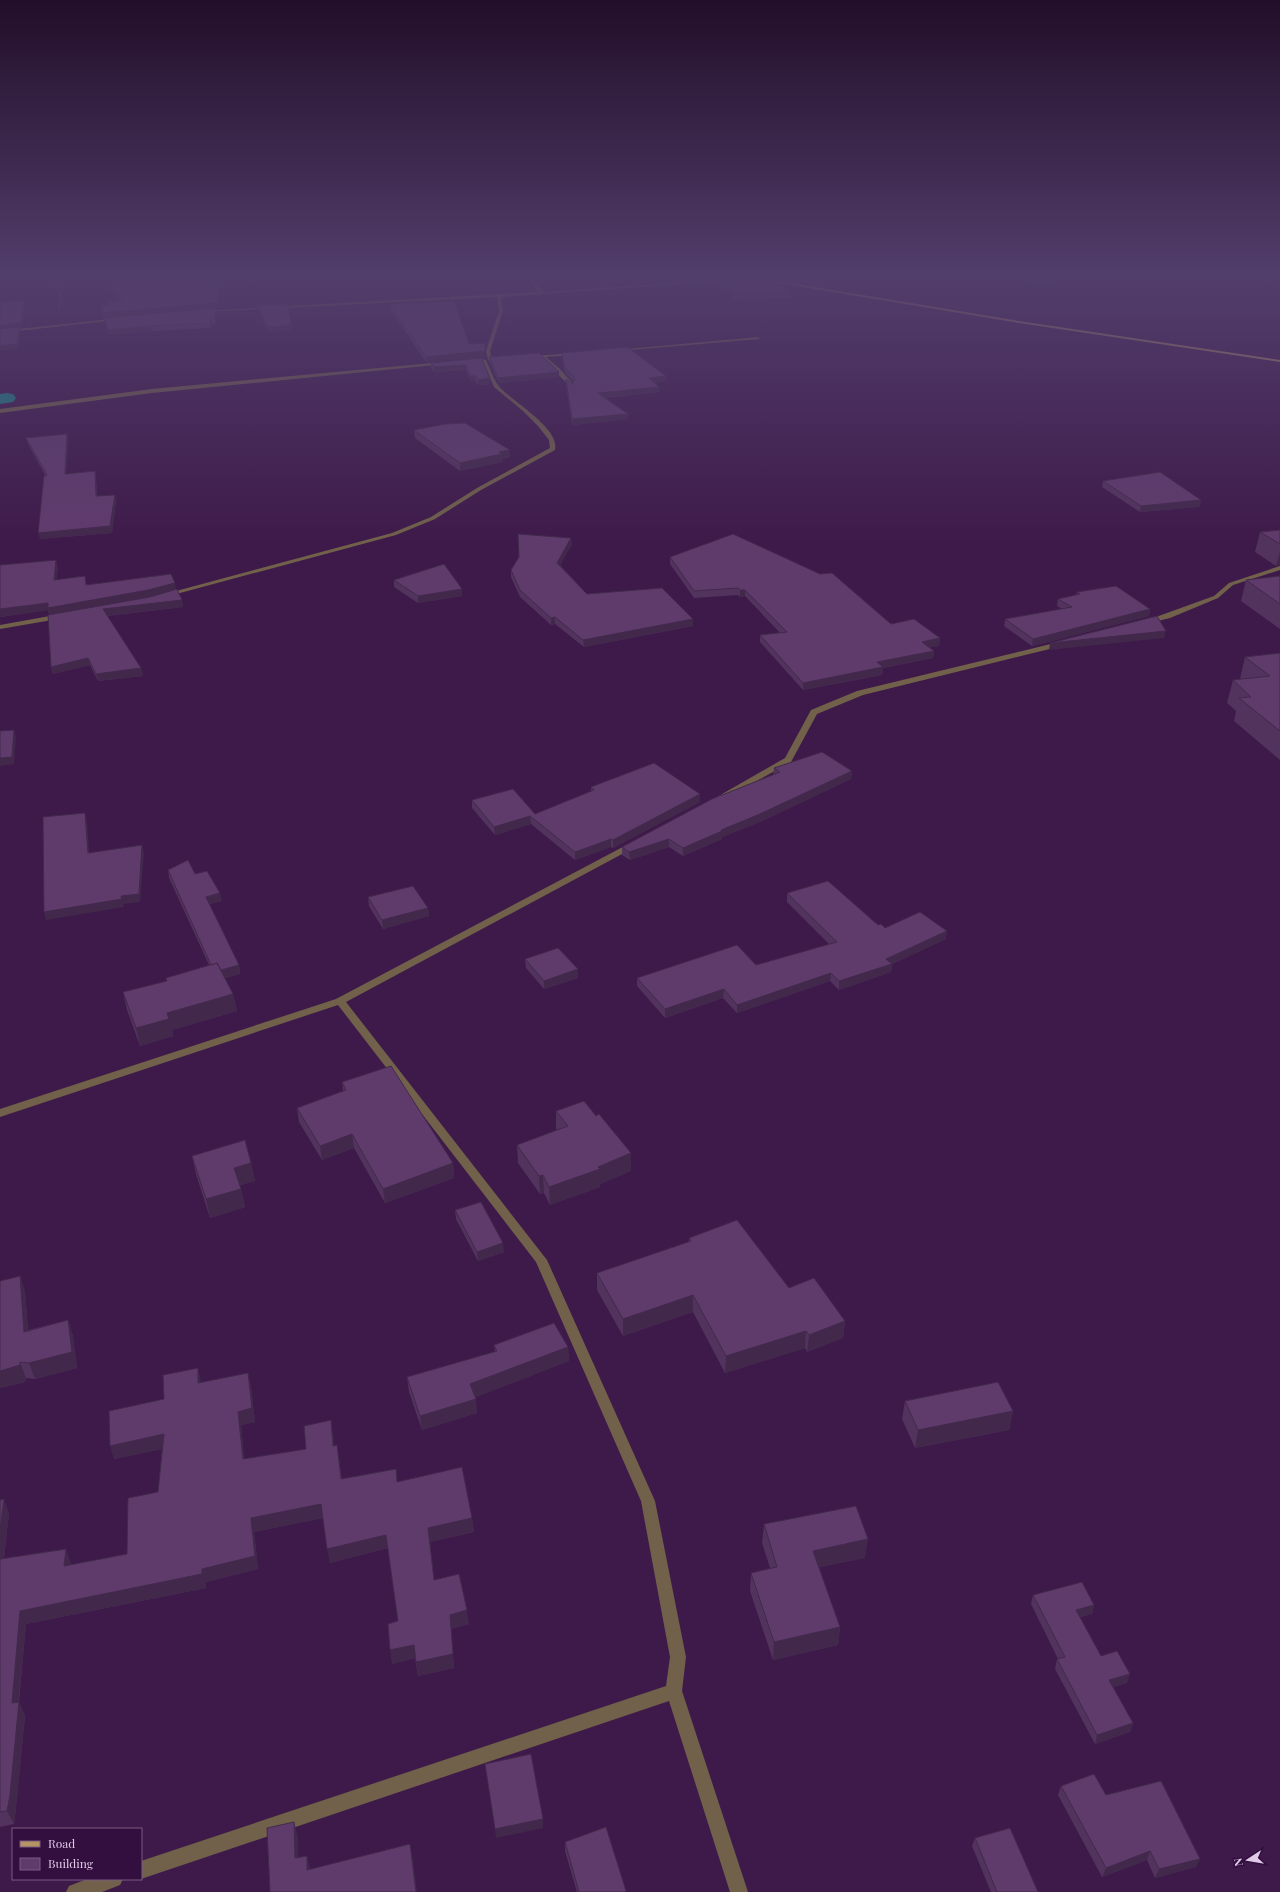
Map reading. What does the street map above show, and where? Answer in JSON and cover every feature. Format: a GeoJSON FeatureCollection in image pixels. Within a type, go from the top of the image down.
{"type":"FeatureCollection","features":[{"type":"Feature","properties":{"kind":"street"},"geometry":{"type":"LineString","coordinates":[[0,411],[152,392],[323,374],[414,366]]}},
{"type":"Feature","properties":{"kind":"street"},"geometry":{"type":"LineString","coordinates":[[158,598],[394,534],[433,518],[479,490],[553,449],[552,440],[540,425],[525,410],[496,386],[489,366]]}},
{"type":"Feature","properties":{"kind":"street"},"geometry":{"type":"LineString","coordinates":[[554,366],[572,386]]}},
{"type":"Feature","properties":{"kind":"street"},"geometry":{"type":"LineString","coordinates":[[1136,624],[1167,616],[1216,597],[1230,584],[1280,568]]}},
{"type":"Feature","properties":{"kind":"street"},"geometry":{"type":"LineString","coordinates":[[0,627],[72,614]]}},
{"type":"Feature","properties":{"kind":"street"},"geometry":{"type":"LineString","coordinates":[[714,801],[788,760],[814,712],[860,693],[1075,640]]}},
{"type":"Feature","properties":{"kind":"street"},"geometry":{"type":"LineString","coordinates":[[0,1113],[340,1001],[644,839]]}},
{"type":"Feature","properties":{"kind":"street"},"geometry":{"type":"LineString","coordinates":[[340,1001],[541,1260],[648,1501],[678,1657],[674,1691],[739,1892]]}},
{"type":"Feature","properties":{"kind":"street"},"geometry":{"type":"LineString","coordinates":[[142,1870],[674,1691]]}},
{"type":"Feature","properties":{"kind":"street"},"geometry":{"type":"LineString","coordinates":[[75,1892],[111,1880]]}},
{"type":"Feature","properties":{"kind":"building"},"geometry":{"type":"Polygon","coordinates":[[[466,366],[485,366],[490,378],[478,380],[475,376],[470,376],[466,366]]]}},
{"type":"Feature","properties":{"kind":"building"},"geometry":{"type":"Polygon","coordinates":[[[493,366],[553,366],[559,372],[498,378],[493,366]]]}},
{"type":"Feature","properties":{"kind":"building"},"geometry":{"type":"Polygon","coordinates":[[[564,366],[653,366],[666,376],[649,378],[659,387],[598,393],[628,414],[572,419],[566,379],[572,384],[575,379],[564,366]]]}},
{"type":"Feature","properties":{"kind":"building"},"geometry":{"type":"Polygon","coordinates":[[[465,423],[510,450],[499,452],[502,454],[460,463],[414,430],[446,424],[465,423]]]}},
{"type":"Feature","properties":{"kind":"building"},"geometry":{"type":"Polygon","coordinates":[[[67,434],[65,474],[95,471],[96,496],[115,495],[110,526],[38,533],[44,476],[47,475],[26,438],[67,434]]]}},
{"type":"Feature","properties":{"kind":"building"},"geometry":{"type":"Polygon","coordinates":[[[1160,472],[1201,500],[1141,506],[1103,481],[1160,472]]]}},
{"type":"Feature","properties":{"kind":"building"},"geometry":{"type":"Polygon","coordinates":[[[1280,530],[1280,544],[1260,532],[1280,530]]]}},
{"type":"Feature","properties":{"kind":"building"},"geometry":{"type":"Polygon","coordinates":[[[518,534],[571,538],[557,563],[587,594],[662,588],[693,619],[583,640],[555,617],[551,618],[520,590],[511,570],[519,557],[518,534]]]}},
{"type":"Feature","properties":{"kind":"building"},"geometry":{"type":"Polygon","coordinates":[[[733,534],[820,574],[832,573],[891,624],[914,619],[940,638],[922,642],[934,651],[877,662],[883,667],[803,683],[760,635],[787,632],[745,590],[740,590],[738,588],[694,591],[670,557],[733,534]]]}},
{"type":"Feature","properties":{"kind":"building"},"geometry":{"type":"Polygon","coordinates":[[[56,560],[54,580],[85,576],[86,585],[171,574],[175,583],[148,590],[48,608],[48,603],[0,609],[0,565],[56,560]]]}},
{"type":"Feature","properties":{"kind":"building"},"geometry":{"type":"Polygon","coordinates":[[[444,564],[462,589],[418,596],[394,580],[444,564]]]}},
{"type":"Feature","properties":{"kind":"building"},"geometry":{"type":"Polygon","coordinates":[[[1280,576],[1280,604],[1246,580],[1280,576]]]}},
{"type":"Feature","properties":{"kind":"building"},"geometry":{"type":"Polygon","coordinates":[[[1116,586],[1150,609],[1033,639],[1005,619],[1072,607],[1058,599],[1080,594],[1077,592],[1116,586]]]}},
{"type":"Feature","properties":{"kind":"building"},"geometry":{"type":"Polygon","coordinates":[[[177,589],[182,600],[103,609],[141,668],[96,674],[88,658],[51,667],[48,615],[150,597],[177,589]]]}},
{"type":"Feature","properties":{"kind":"building"},"geometry":{"type":"Polygon","coordinates":[[[1157,616],[1166,631],[1050,643],[1157,616]]]}},
{"type":"Feature","properties":{"kind":"building"},"geometry":{"type":"Polygon","coordinates":[[[1280,653],[1280,731],[1239,698],[1251,697],[1233,680],[1270,676],[1245,657],[1280,653]]]}},
{"type":"Feature","properties":{"kind":"building"},"geometry":{"type":"Polygon","coordinates":[[[14,730],[12,757],[0,758],[0,731],[14,730]]]}},
{"type":"Feature","properties":{"kind":"building"},"geometry":{"type":"Polygon","coordinates":[[[822,752],[852,771],[683,848],[669,839],[629,852],[622,847],[712,799],[780,772],[774,768],[822,752]]]}},
{"type":"Feature","properties":{"kind":"building"},"geometry":{"type":"Polygon","coordinates":[[[654,763],[700,794],[613,840],[611,839],[575,852],[530,816],[494,827],[472,800],[513,789],[535,814],[594,790],[591,787],[654,763]]]}},
{"type":"Feature","properties":{"kind":"building"},"geometry":{"type":"Polygon","coordinates":[[[85,813],[88,853],[142,845],[139,894],[121,896],[122,899],[44,912],[43,817],[85,813]]]}},
{"type":"Feature","properties":{"kind":"building"},"geometry":{"type":"Polygon","coordinates":[[[188,860],[195,874],[207,871],[220,893],[206,897],[239,965],[221,970],[217,963],[211,965],[168,870],[188,860]]]}},
{"type":"Feature","properties":{"kind":"building"},"geometry":{"type":"Polygon","coordinates":[[[828,881],[878,925],[881,924],[885,928],[920,912],[947,931],[886,959],[892,964],[839,981],[831,973],[737,1005],[724,989],[665,1009],[637,978],[737,945],[756,965],[837,942],[787,893],[828,881]]]}},
{"type":"Feature","properties":{"kind":"building"},"geometry":{"type":"Polygon","coordinates":[[[413,886],[428,908],[382,920],[368,897],[413,886]]]}},
{"type":"Feature","properties":{"kind":"building"},"geometry":{"type":"Polygon","coordinates":[[[558,948],[578,969],[544,981],[525,959],[558,948]]]}},
{"type":"Feature","properties":{"kind":"building"},"geometry":{"type":"Polygon","coordinates":[[[217,963],[233,994],[167,1013],[169,1019],[136,1028],[123,992],[167,981],[166,978],[217,963]]]}},
{"type":"Feature","properties":{"kind":"building"},"geometry":{"type":"Polygon","coordinates":[[[391,1066],[453,1163],[383,1189],[352,1134],[320,1146],[297,1108],[346,1090],[342,1082],[391,1066]]]}},
{"type":"Feature","properties":{"kind":"building"},"geometry":{"type":"Polygon","coordinates":[[[584,1101],[596,1116],[599,1114],[631,1153],[598,1167],[600,1169],[549,1187],[543,1175],[539,1176],[517,1145],[568,1126],[556,1111],[584,1101]]]}},
{"type":"Feature","properties":{"kind":"building"},"geometry":{"type":"Polygon","coordinates":[[[245,1140],[251,1163],[234,1168],[241,1189],[206,1199],[192,1156],[245,1140]]]}},
{"type":"Feature","properties":{"kind":"building"},"geometry":{"type":"Polygon","coordinates":[[[481,1202],[503,1243],[477,1252],[455,1210],[481,1202]]]}},
{"type":"Feature","properties":{"kind":"building"},"geometry":{"type":"Polygon","coordinates":[[[737,1220],[789,1288],[814,1278],[845,1321],[809,1335],[806,1331],[726,1356],[693,1295],[623,1319],[597,1273],[691,1241],[689,1238],[737,1220]]]}},
{"type":"Feature","properties":{"kind":"building"},"geometry":{"type":"Polygon","coordinates":[[[20,1276],[24,1332],[68,1320],[72,1352],[29,1363],[20,1362],[20,1365],[0,1371],[0,1281],[20,1276]]]}},
{"type":"Feature","properties":{"kind":"building"},"geometry":{"type":"Polygon","coordinates":[[[554,1323],[568,1347],[470,1384],[476,1399],[420,1416],[407,1377],[497,1351],[494,1345],[554,1323]]]}},
{"type":"Feature","properties":{"kind":"building"},"geometry":{"type":"Polygon","coordinates":[[[198,1368],[198,1383],[248,1373],[252,1408],[238,1412],[243,1459],[306,1449],[304,1426],[331,1420],[333,1446],[337,1445],[341,1479],[396,1469],[397,1482],[462,1467],[472,1518],[428,1528],[434,1580],[459,1574],[467,1610],[450,1615],[453,1654],[416,1662],[414,1645],[390,1650],[388,1624],[398,1621],[386,1535],[327,1549],[321,1504],[251,1518],[255,1556],[202,1569],[202,1574],[20,1611],[12,1703],[19,1702],[10,1795],[7,1811],[0,1812],[0,1559],[66,1549],[64,1566],[127,1554],[128,1498],[158,1492],[164,1434],[110,1446],[109,1411],[164,1399],[163,1375],[198,1368]]]}},
{"type":"Feature","properties":{"kind":"building"},"geometry":{"type":"Polygon","coordinates":[[[998,1382],[1013,1411],[918,1430],[905,1401],[998,1382]]]}},
{"type":"Feature","properties":{"kind":"building"},"geometry":{"type":"Polygon","coordinates":[[[4,1499],[0,1530],[0,1500],[4,1499]]]}},
{"type":"Feature","properties":{"kind":"building"},"geometry":{"type":"Polygon","coordinates":[[[856,1506],[868,1539],[813,1551],[840,1627],[774,1642],[751,1573],[777,1567],[764,1524],[856,1506]]]}},
{"type":"Feature","properties":{"kind":"building"},"geometry":{"type":"Polygon","coordinates":[[[1082,1582],[1094,1605],[1076,1610],[1101,1656],[1117,1651],[1130,1674],[1109,1680],[1133,1723],[1097,1735],[1057,1659],[1065,1657],[1033,1595],[1082,1582]]]}},
{"type":"Feature","properties":{"kind":"building"},"geometry":{"type":"Polygon","coordinates":[[[531,1754],[543,1819],[495,1829],[485,1764],[531,1754]]]}},
{"type":"Feature","properties":{"kind":"building"},"geometry":{"type":"Polygon","coordinates":[[[1094,1774],[1106,1795],[1161,1781],[1200,1859],[1159,1869],[1150,1851],[1106,1868],[1061,1786],[1094,1774]]]}},
{"type":"Feature","properties":{"kind":"building"},"geometry":{"type":"Polygon","coordinates":[[[294,1822],[295,1858],[307,1856],[307,1870],[410,1844],[416,1892],[270,1892],[267,1828],[294,1822]]]}},
{"type":"Feature","properties":{"kind":"building"},"geometry":{"type":"Polygon","coordinates":[[[606,1827],[626,1891],[579,1892],[565,1842],[606,1827]]]}},
{"type":"Feature","properties":{"kind":"building"},"geometry":{"type":"Polygon","coordinates":[[[1010,1828],[1038,1892],[997,1892],[975,1838],[1010,1828]]]}},
{"type":"Feature","properties":{"kind":"waterway"},"geometry":{"type":"LineString","coordinates":[[0,401],[7,398]]}},
{"type":"Feature","properties":{"kind":"waterway"},"geometry":{"type":"LineString","coordinates":[[0,399],[7,398]]}}]}
